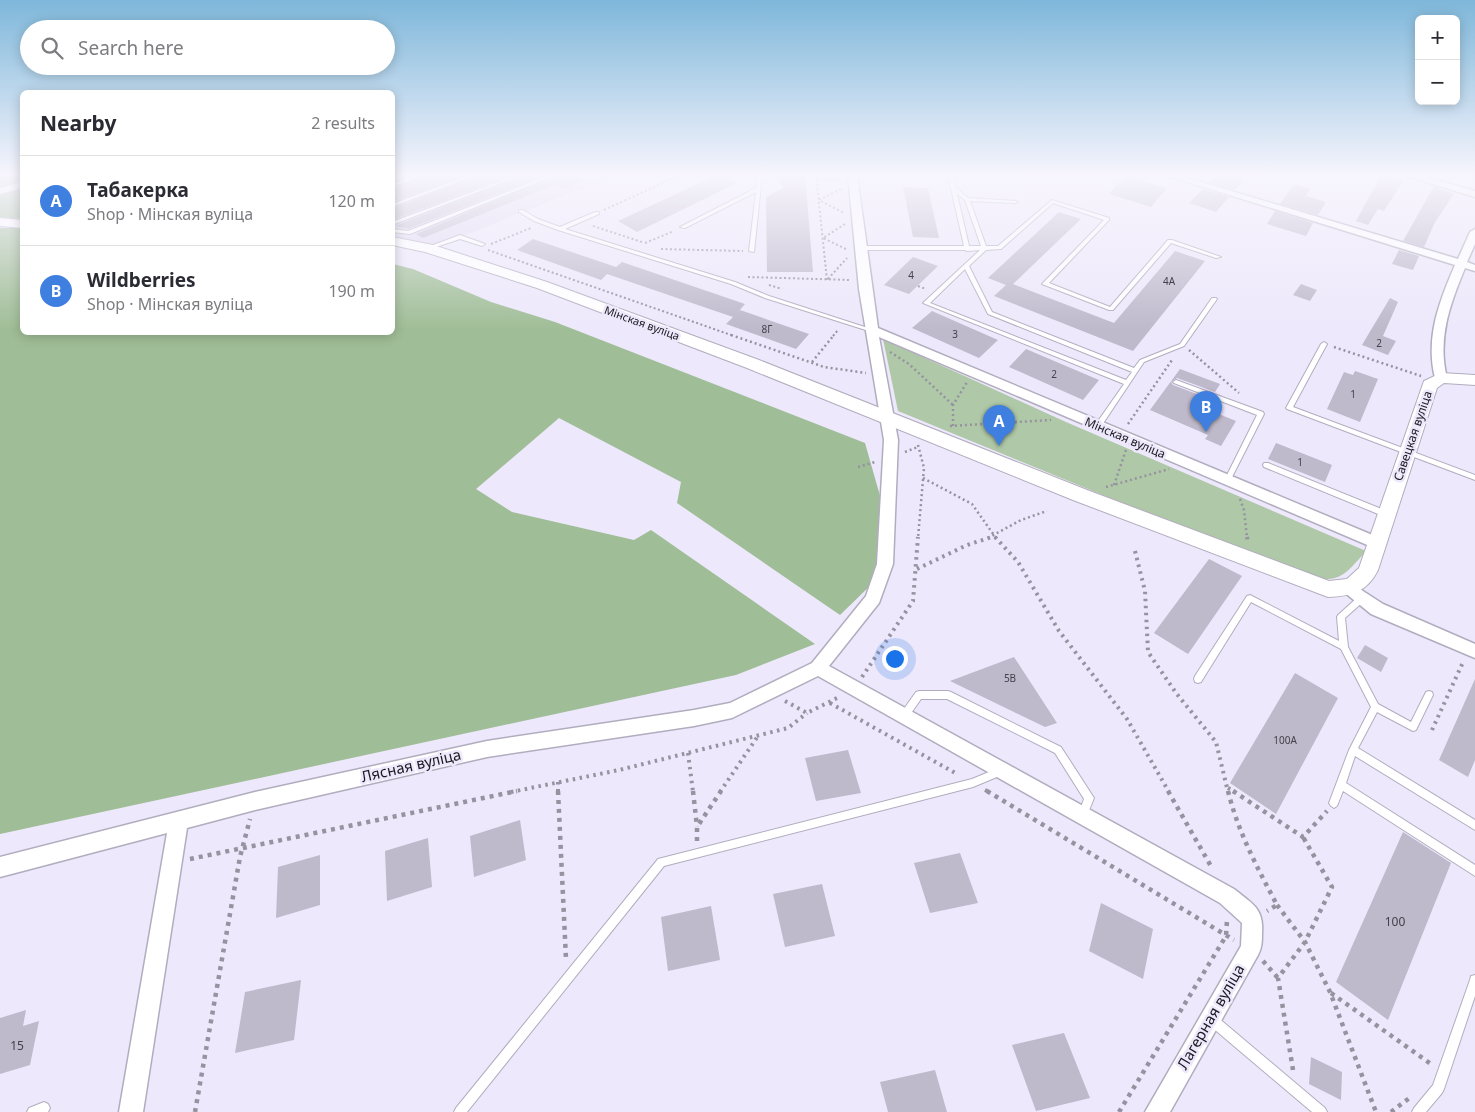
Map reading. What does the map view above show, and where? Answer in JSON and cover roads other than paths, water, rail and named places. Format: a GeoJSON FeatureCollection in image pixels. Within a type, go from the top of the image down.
{"type":"FeatureCollection","features":[{"type":"Feature","properties":{"kind":"main road","name":"Мінская вуліца"},"geometry":{"type":"LineString","coordinates":[[395,242],[428,248],[542,285],[888,417],[1080,495],[1250,560],[1328,589],[1355,594]]}},
{"type":"Feature","properties":{"kind":"main road"},"geometry":{"type":"LineString","coordinates":[[1438,379],[1475,380]]}},
{"type":"Feature","properties":{"kind":"main road","name":"Савецкая вуліца"},"geometry":{"type":"LineString","coordinates":[[1355,594],[1368,570],[1430,385],[1438,379]]}},
{"type":"Feature","properties":{"kind":"street"},"geometry":{"type":"LineString","coordinates":[[857,227],[891,440],[884,564],[873,599],[818,668],[1083,815]]}},
{"type":"Feature","properties":{"kind":"street"},"geometry":{"type":"LineString","coordinates":[[1339,227],[1475,268]]}},
{"type":"Feature","properties":{"kind":"street","name":"Савецкая вуліца"},"geometry":{"type":"LineString","coordinates":[[1438,379],[1436,361],[1437,332],[1460,264],[1475,232]]}},
{"type":"Feature","properties":{"kind":"street","name":"Мінская вуліца"},"geometry":{"type":"LineString","coordinates":[[875,338],[972,373],[1376,543]]}},
{"type":"Feature","properties":{"kind":"street"},"geometry":{"type":"LineString","coordinates":[[1355,594],[1394,618],[1472,650]]}},
{"type":"Feature","properties":{"kind":"street","name":"Лясная вуліца"},"geometry":{"type":"LineString","coordinates":[[0,867],[178,823],[255,801],[487,749],[694,718],[732,710],[795,681],[818,668]]}},
{"type":"Feature","properties":{"kind":"street","name":"Лагерная вуліца"},"geometry":{"type":"LineString","coordinates":[[1083,815],[1227,896],[1253,919],[1251,948],[1157,1112]]}},
{"type":"Feature","properties":{"kind":"street"},"geometry":{"type":"LineString","coordinates":[[131,1112],[178,823]]}},
{"type":"Feature","properties":{"kind":"lane"},"geometry":{"type":"LineString","coordinates":[[395,231],[408,233],[423,227]]}},
{"type":"Feature","properties":{"kind":"lane"},"geometry":{"type":"LineString","coordinates":[[554,227],[734,283],[843,323],[875,338]]}},
{"type":"Feature","properties":{"kind":"lane"},"geometry":{"type":"LineString","coordinates":[[560,229],[565,227]]}},
{"type":"Feature","properties":{"kind":"lane"},"geometry":{"type":"LineString","coordinates":[[752,251],[754,227]]}},
{"type":"Feature","properties":{"kind":"lane"},"geometry":{"type":"LineString","coordinates":[[962,227],[967,249]]}},
{"type":"Feature","properties":{"kind":"lane"},"geometry":{"type":"LineString","coordinates":[[977,227],[984,248]]}},
{"type":"Feature","properties":{"kind":"lane"},"geometry":{"type":"LineString","coordinates":[[859,248],[999,248],[1023,227]]}},
{"type":"Feature","properties":{"kind":"lane"},"geometry":{"type":"LineString","coordinates":[[1099,227],[1045,284],[1111,309],[1170,241],[1218,257]]}},
{"type":"Feature","properties":{"kind":"lane"},"geometry":{"type":"LineString","coordinates":[[428,248],[460,237],[482,246]]}},
{"type":"Feature","properties":{"kind":"lane"},"geometry":{"type":"LineString","coordinates":[[984,248],[926,302],[1128,383]]}},
{"type":"Feature","properties":{"kind":"lane"},"geometry":{"type":"LineString","coordinates":[[966,266],[990,313],[1136,371]]}},
{"type":"Feature","properties":{"kind":"lane"},"geometry":{"type":"LineString","coordinates":[[1098,426],[1142,361],[1182,345],[1214,299]]}},
{"type":"Feature","properties":{"kind":"lane"},"geometry":{"type":"LineString","coordinates":[[1324,344],[1289,408],[1475,478]]}},
{"type":"Feature","properties":{"kind":"lane"},"geometry":{"type":"LineString","coordinates":[[1176,382],[1261,414],[1230,483]]}},
{"type":"Feature","properties":{"kind":"lane"},"geometry":{"type":"LineString","coordinates":[[1266,465],[1386,514]]}},
{"type":"Feature","properties":{"kind":"lane"},"geometry":{"type":"LineString","coordinates":[[1355,594],[1341,618],[1344,647],[1375,707],[1413,727],[1429,695]]}},
{"type":"Feature","properties":{"kind":"lane"},"geometry":{"type":"LineString","coordinates":[[1198,679],[1250,598],[1344,647]]}},
{"type":"Feature","properties":{"kind":"lane"},"geometry":{"type":"LineString","coordinates":[[904,716],[919,695],[948,695],[1058,750],[1089,798],[1083,815]]}},
{"type":"Feature","properties":{"kind":"lane"},"geometry":{"type":"LineString","coordinates":[[1334,803],[1353,750],[1375,707]]}},
{"type":"Feature","properties":{"kind":"lane"},"geometry":{"type":"LineString","coordinates":[[1353,750],[1475,825]]}},
{"type":"Feature","properties":{"kind":"lane"},"geometry":{"type":"LineString","coordinates":[[460,1112],[661,862],[973,783],[1002,770]]}},
{"type":"Feature","properties":{"kind":"lane"},"geometry":{"type":"LineString","coordinates":[[1341,785],[1475,871]]}},
{"type":"Feature","properties":{"kind":"lane"},"geometry":{"type":"LineString","coordinates":[[1418,1112],[1438,1089],[1475,980]]}},
{"type":"Feature","properties":{"kind":"lane"},"geometry":{"type":"LineString","coordinates":[[1211,1018],[1321,1112]]}},
{"type":"Feature","properties":{"kind":"place","name":"Wildberries"},"geometry":{"type":"Point","coordinates":[1206,432]}},
{"type":"Feature","properties":{"kind":"place","name":"Табакерка"},"geometry":{"type":"Point","coordinates":[999,446]}}]}
